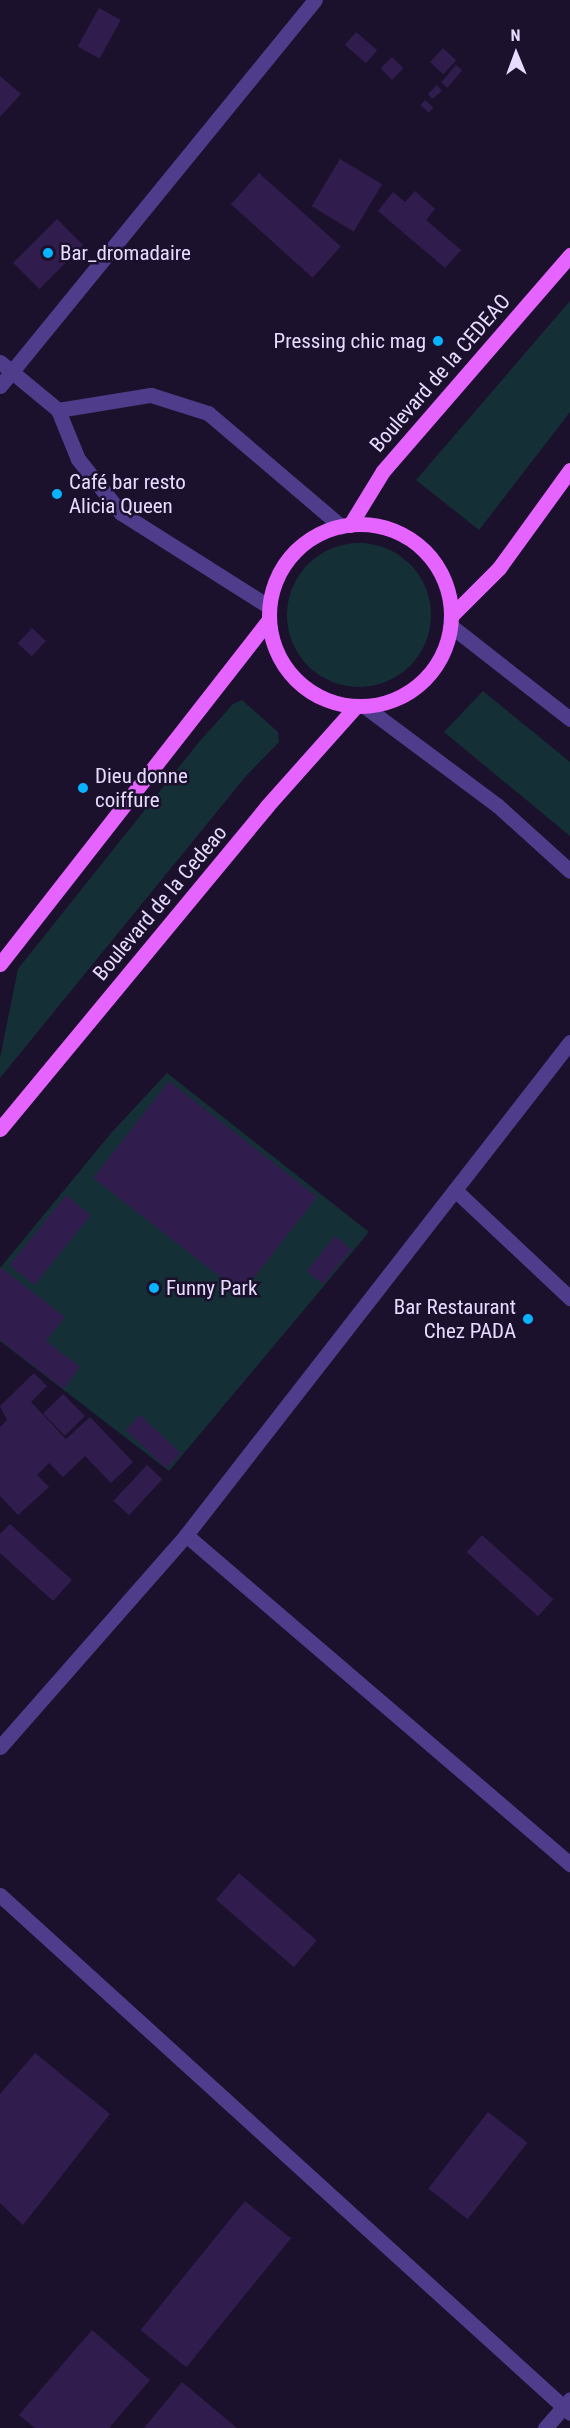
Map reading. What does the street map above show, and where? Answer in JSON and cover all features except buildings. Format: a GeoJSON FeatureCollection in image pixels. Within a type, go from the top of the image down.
{"type":"FeatureCollection","features":[{"type":"Feature","properties":{"kind":"main road","name":"Boulevard de la CEDEAO"},"geometry":{"type":"LineString","coordinates":[[345,525],[383,471],[570,255]]}},
{"type":"Feature","properties":{"kind":"main road"},"geometry":{"type":"LineString","coordinates":[[451,620],[499,568],[570,470]]}},
{"type":"Feature","properties":{"kind":"main road"},"geometry":{"type":"LineString","coordinates":[[345,525],[383,528],[421,547],[438,567],[448,589],[451,620],[439,660],[416,687],[382,703],[360,706],[330,701],[306,689],[287,670],[274,647],[268,614],[274,584],[300,546],[345,525]]}},
{"type":"Feature","properties":{"kind":"main road"},"geometry":{"type":"LineString","coordinates":[[0,964],[268,614]]}},
{"type":"Feature","properties":{"kind":"main road","name":"Boulevard de la Cedeao"},"geometry":{"type":"LineString","coordinates":[[0,1129],[267,806],[360,706]]}},
{"type":"Feature","properties":{"kind":"street"},"geometry":{"type":"LineString","coordinates":[[0,386],[6,367],[315,0]]}},
{"type":"Feature","properties":{"kind":"street"},"geometry":{"type":"LineString","coordinates":[[6,367],[58,410],[78,459],[121,513],[268,614]]}},
{"type":"Feature","properties":{"kind":"street"},"geometry":{"type":"LineString","coordinates":[[58,410],[151,395],[208,413],[345,525]]}},
{"type":"Feature","properties":{"kind":"street"},"geometry":{"type":"LineString","coordinates":[[451,620],[570,719]]}},
{"type":"Feature","properties":{"kind":"street"},"geometry":{"type":"LineString","coordinates":[[360,706],[497,805],[570,871]]}},
{"type":"Feature","properties":{"kind":"street"},"geometry":{"type":"LineString","coordinates":[[0,1747],[186,1535],[570,1042]]}},
{"type":"Feature","properties":{"kind":"street"},"geometry":{"type":"LineString","coordinates":[[455,1190],[570,1298]]}},
{"type":"Feature","properties":{"kind":"street"},"geometry":{"type":"LineString","coordinates":[[186,1535],[570,1864]]}},
{"type":"Feature","properties":{"kind":"street"},"geometry":{"type":"LineString","coordinates":[[0,1895],[568,2406],[545,2428]]}},
{"type":"Feature","properties":{"kind":"green space"},"geometry":{"type":"Polygon","coordinates":[[[570,301],[570,412],[479,530],[416,480],[570,301]]]}},
{"type":"Feature","properties":{"kind":"green space"},"geometry":{"type":"Polygon","coordinates":[[[359,543],[386,549],[399,555],[410,564],[419,575],[425,588],[431,615],[425,642],[419,655],[410,666],[399,675],[386,681],[359,687],[332,681],[319,675],[308,666],[299,655],[293,642],[287,615],[293,588],[299,575],[308,564],[319,555],[332,549],[359,543]]]}},
{"type":"Feature","properties":{"kind":"green space"},"geometry":{"type":"Polygon","coordinates":[[[483,691],[570,762],[570,836],[444,732],[483,691]]]}},
{"type":"Feature","properties":{"kind":"green space"},"geometry":{"type":"Polygon","coordinates":[[[242,700],[278,732],[279,742],[246,776],[0,1078],[0,1058],[18,969],[199,742],[233,704],[242,700]]]}},
{"type":"Feature","properties":{"kind":"green space"},"geometry":{"type":"Polygon","coordinates":[[[167,1073],[369,1232],[169,1471],[0,1341],[0,1268],[112,1132],[167,1073]]]}},
{"type":"Feature","properties":{"kind":"place","name":"Bar_dromadaire"},"geometry":{"type":"Point","coordinates":[48,253]}},
{"type":"Feature","properties":{"kind":"place","name":"Pressing chic mag"},"geometry":{"type":"Point","coordinates":[438,341]}},
{"type":"Feature","properties":{"kind":"place","name":"Café bar resto Alicia Queen"},"geometry":{"type":"Point","coordinates":[57,494]}},
{"type":"Feature","properties":{"kind":"place","name":"Dieu donne coiffure"},"geometry":{"type":"Point","coordinates":[83,788]}},
{"type":"Feature","properties":{"kind":"place","name":"Funny Park"},"geometry":{"type":"Point","coordinates":[154,1288]}},
{"type":"Feature","properties":{"kind":"place","name":"Bar Restaurant Chez PADA"},"geometry":{"type":"Point","coordinates":[528,1319]}}]}
